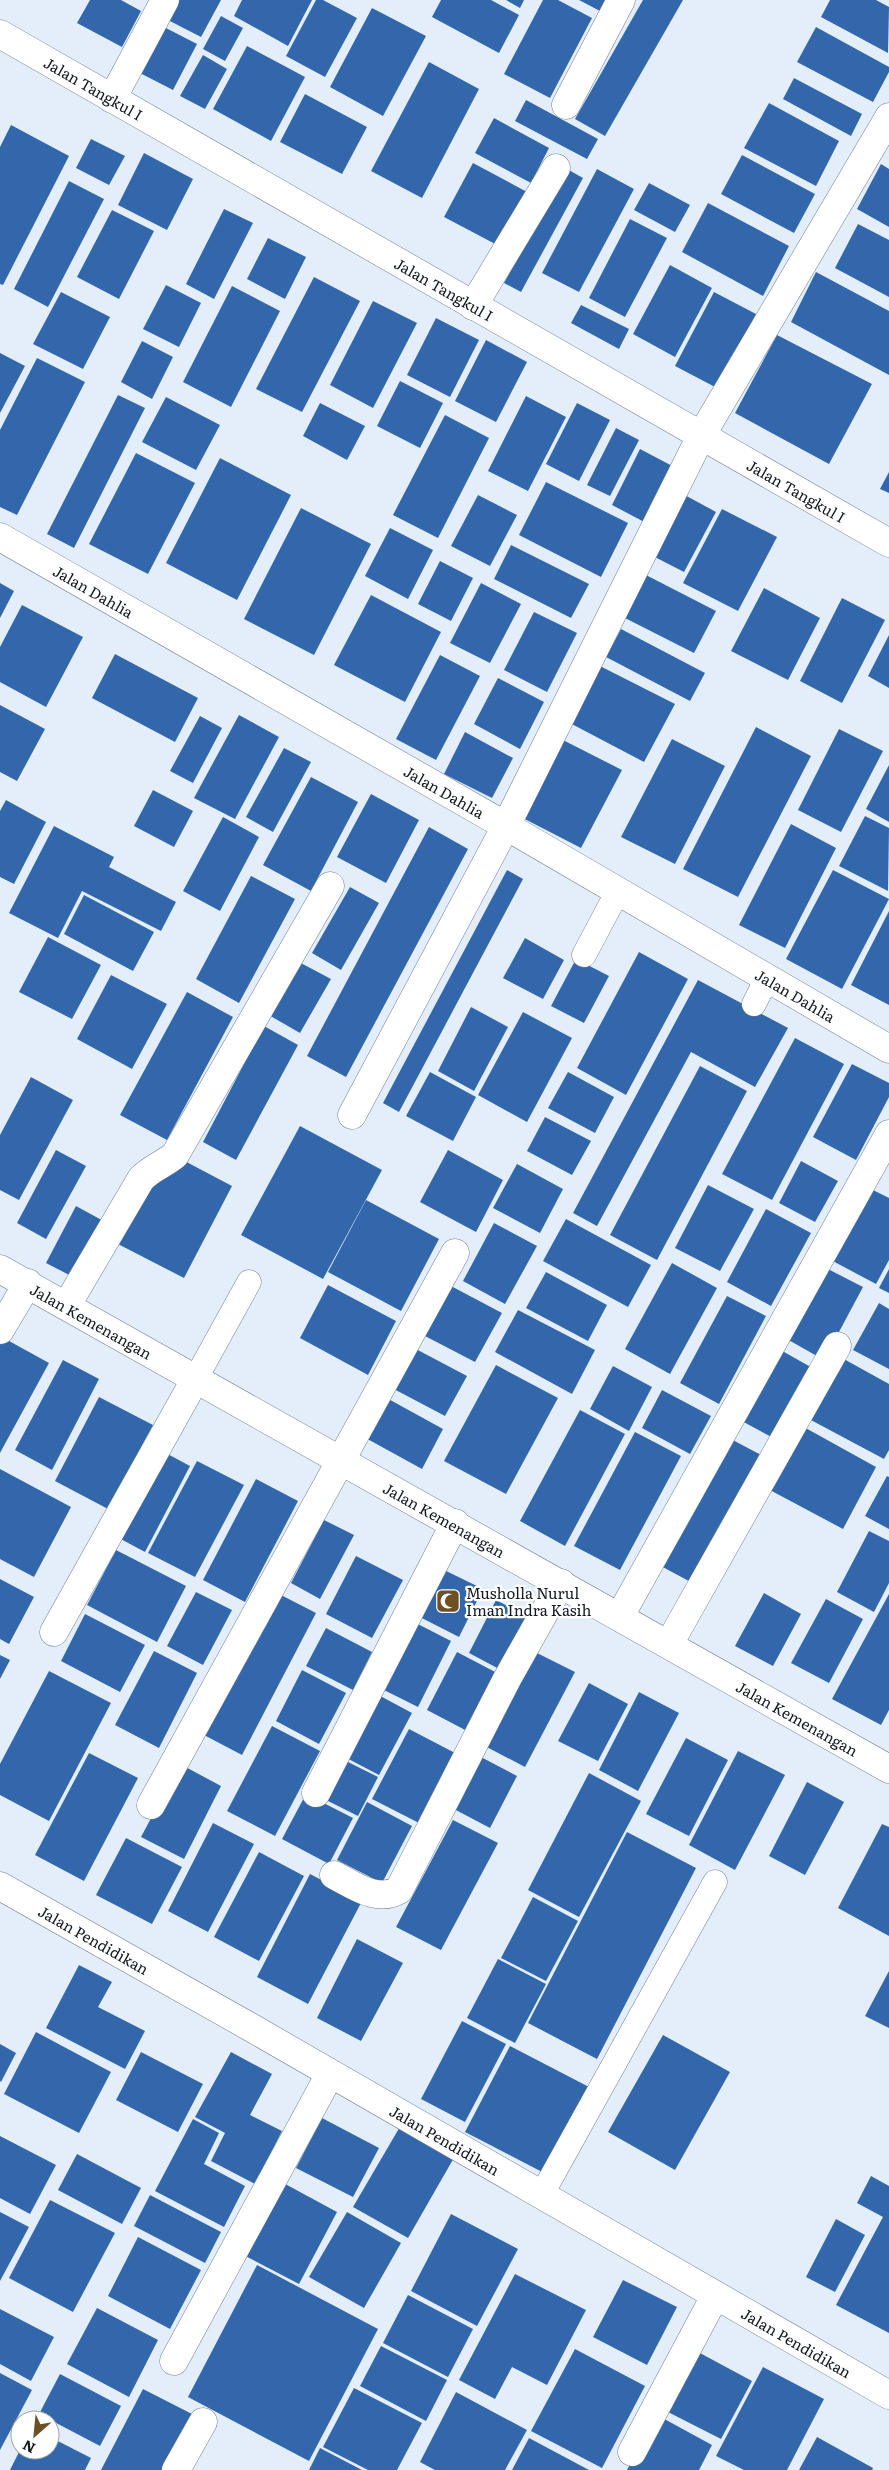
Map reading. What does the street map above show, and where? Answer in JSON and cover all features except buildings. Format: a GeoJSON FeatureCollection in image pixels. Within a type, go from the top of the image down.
{"type":"FeatureCollection","features":[{"type":"Feature","properties":{"kind":"street"},"geometry":{"type":"LineString","coordinates":[[112,98],[164,0]]}},
{"type":"Feature","properties":{"kind":"street"},"geometry":{"type":"LineString","coordinates":[[566,105],[622,0]]}},
{"type":"Feature","properties":{"kind":"street","name":"Jalan Tangkul I"},"geometry":{"type":"LineString","coordinates":[[0,34],[889,543]]}},
{"type":"Feature","properties":{"kind":"street"},"geometry":{"type":"LineString","coordinates":[[352,1115],[506,826],[701,436],[889,117]]}},
{"type":"Feature","properties":{"kind":"street"},"geometry":{"type":"LineString","coordinates":[[473,306],[556,168]]}},
{"type":"Feature","properties":{"kind":"street","name":"Jalan Dahlia"},"geometry":{"type":"LineString","coordinates":[[0,537],[506,826],[889,1048]]}},
{"type":"Feature","properties":{"kind":"street"},"geometry":{"type":"LineString","coordinates":[[66,1305],[141,1178],[150,1169],[164,1164],[175,1155],[330,886]]}},
{"type":"Feature","properties":{"kind":"street"},"geometry":{"type":"LineString","coordinates":[[620,1616],[889,1134]]}},
{"type":"Feature","properties":{"kind":"street"},"geometry":{"type":"LineString","coordinates":[[151,1805],[455,1253]]}},
{"type":"Feature","properties":{"kind":"street","name":"Jalan Kemenangan"},"geometry":{"type":"LineString","coordinates":[[0,1269],[889,1768]]}},
{"type":"Feature","properties":{"kind":"street"},"geometry":{"type":"LineString","coordinates":[[0,1330],[28,1283]]}},
{"type":"Feature","properties":{"kind":"street"},"geometry":{"type":"LineString","coordinates":[[669,1644],[837,1346]]}},
{"type":"Feature","properties":{"kind":"street"},"geometry":{"type":"LineString","coordinates":[[54,1632],[196,1378]]}},
{"type":"Feature","properties":{"kind":"street"},"geometry":{"type":"LineString","coordinates":[[316,1793],[455,1523]]}},
{"type":"Feature","properties":{"kind":"street"},"geometry":{"type":"LineString","coordinates":[[334,1874],[378,1895],[391,1894],[399,1890],[507,1679],[562,1583]]}},
{"type":"Feature","properties":{"kind":"street","name":"Jalan Pendidikan"},"geometry":{"type":"LineString","coordinates":[[0,1886],[542,2194],[889,2395]]}},
{"type":"Feature","properties":{"kind":"street"},"geometry":{"type":"LineString","coordinates":[[174,2361],[330,2074]]}},
{"type":"Feature","properties":{"kind":"street"},"geometry":{"type":"LineString","coordinates":[[632,2452],[716,2296]]}},
{"type":"Feature","properties":{"kind":"street"},"geometry":{"type":"LineString","coordinates":[[176,2470],[203,2422]]}},
{"type":"Feature","properties":{"kind":"lane"},"geometry":{"type":"LineString","coordinates":[[584,955],[618,891]]}},
{"type":"Feature","properties":{"kind":"lane"},"geometry":{"type":"LineString","coordinates":[[754,1004],[767,978]]}},
{"type":"Feature","properties":{"kind":"lane"},"geometry":{"type":"LineString","coordinates":[[196,1378],[248,1282]]}},
{"type":"Feature","properties":{"kind":"lane"},"geometry":{"type":"LineString","coordinates":[[542,2194],[715,1882]]}},
{"type":"Feature","properties":{"kind":"place","name":"Musholla Nurul Iman Indra Kasih"},"geometry":{"type":"Point","coordinates":[448,1601]}}]}
